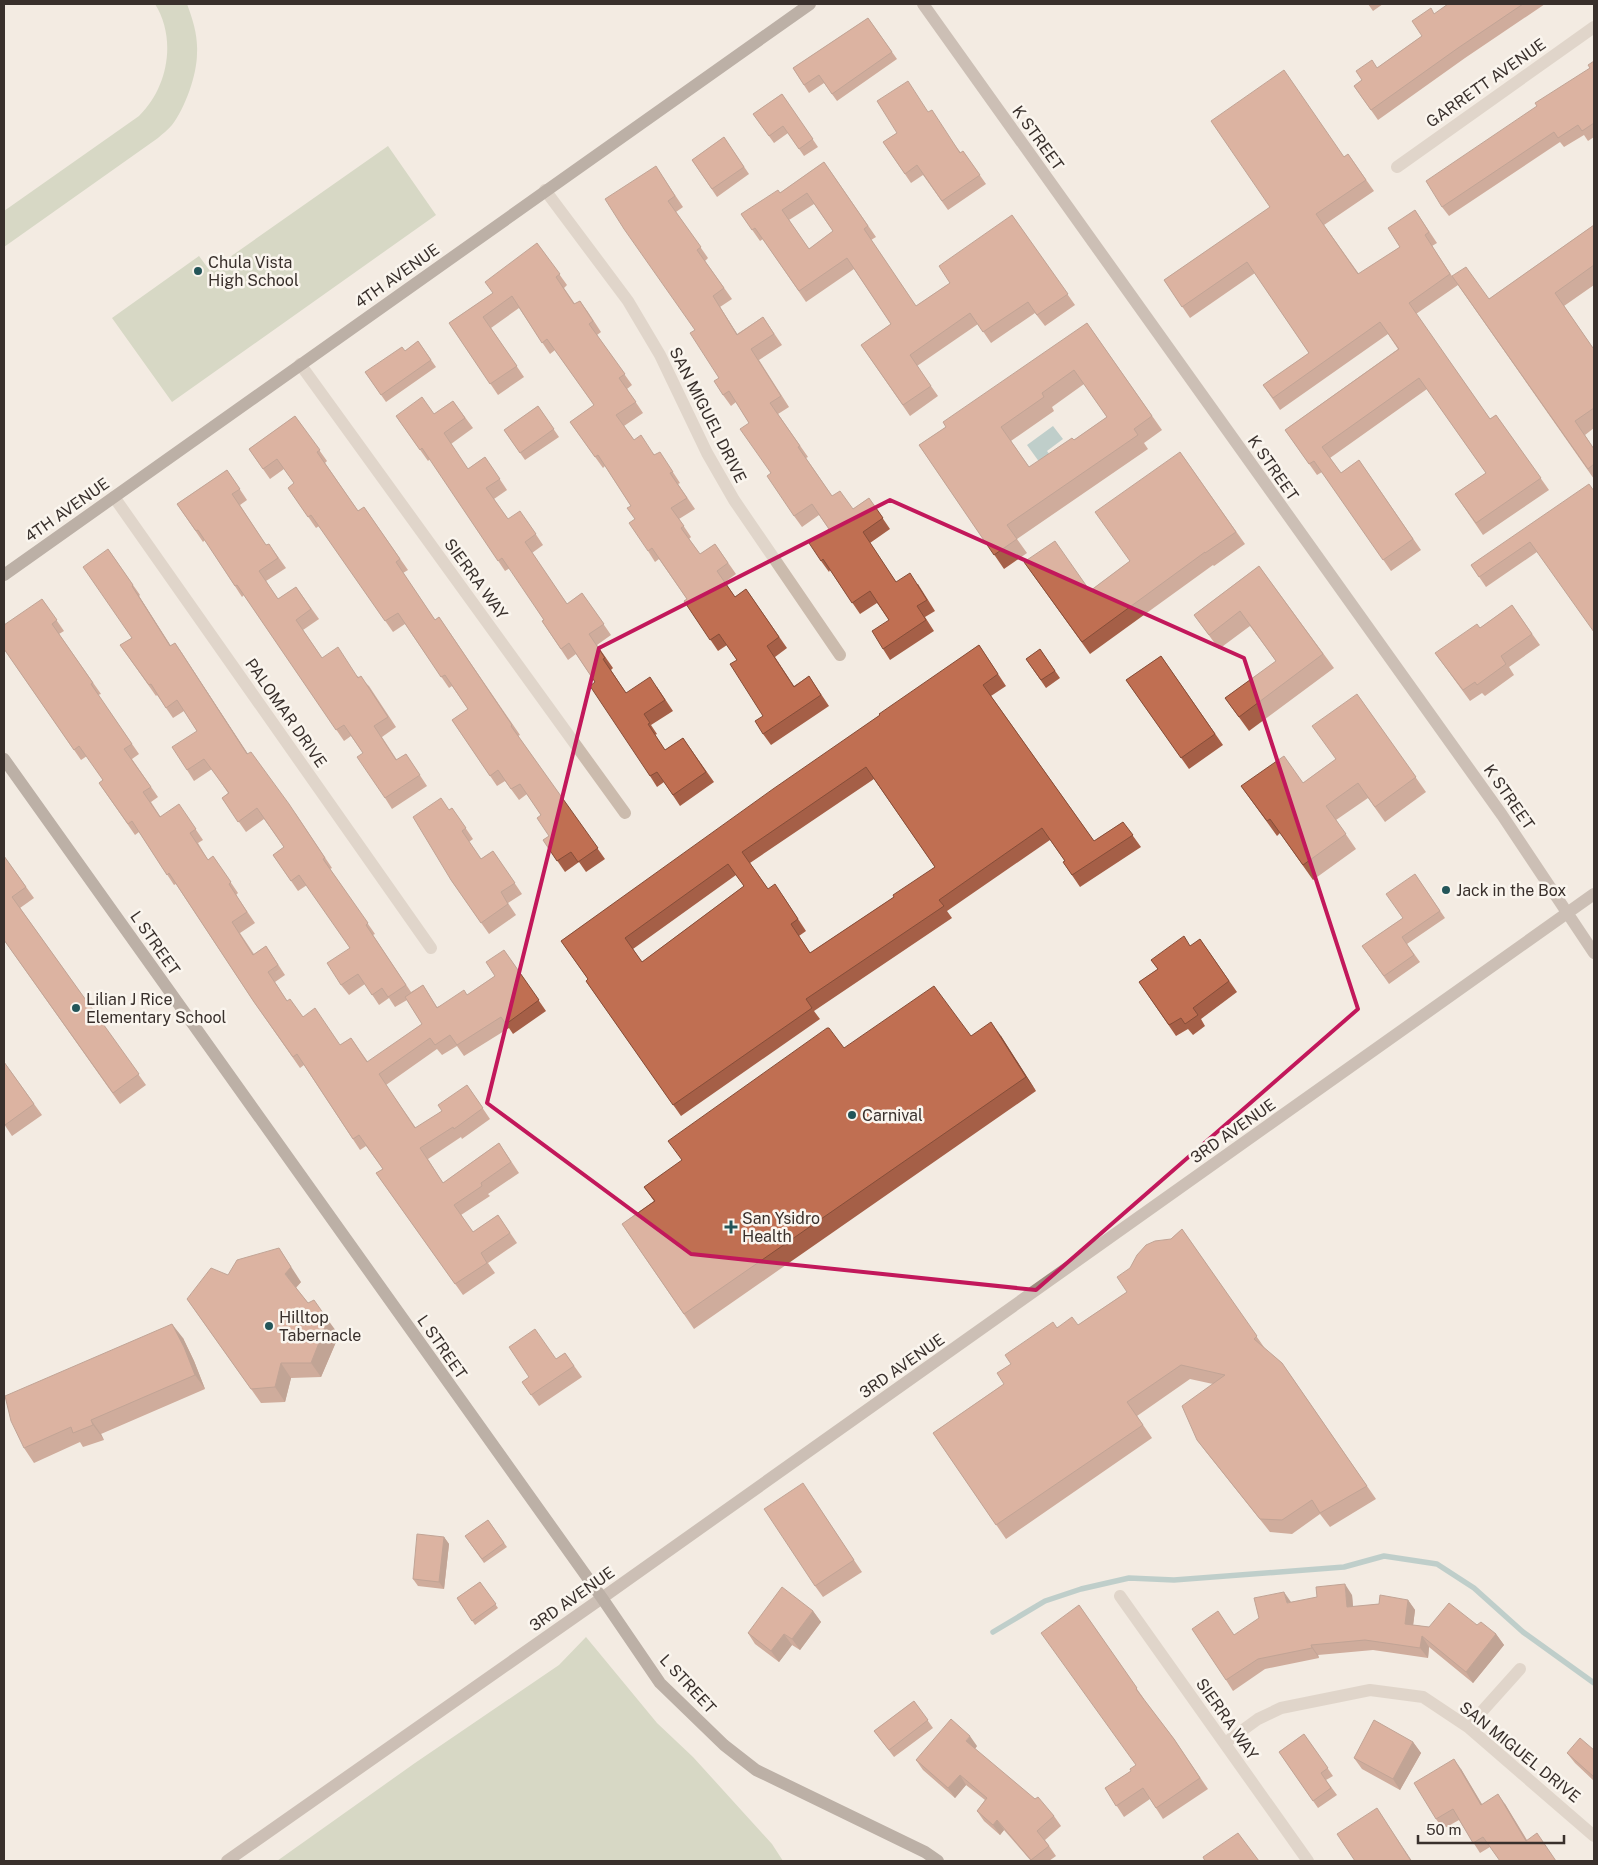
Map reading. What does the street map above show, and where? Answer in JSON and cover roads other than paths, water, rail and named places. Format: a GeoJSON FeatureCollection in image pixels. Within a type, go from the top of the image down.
{"type":"FeatureCollection","features":[{"type":"Feature","properties":{"kind":"main road","name":"4TH AVENUE"},"geometry":{"type":"LineString","coordinates":[[4,575],[810,4]]}},
{"type":"Feature","properties":{"kind":"main road","name":"K STREET"},"geometry":{"type":"LineString","coordinates":[[923,4],[1502,815],[1594,953]]}},
{"type":"Feature","properties":{"kind":"main road","name":"L STREET"},"geometry":{"type":"LineString","coordinates":[[4,759],[602,1598],[660,1683],[724,1745],[756,1770],[925,1852],[938,1861]]}},
{"type":"Feature","properties":{"kind":"main road","name":"3RD AVENUE"},"geometry":{"type":"LineString","coordinates":[[227,1861],[602,1598],[1594,894]]}},
{"type":"Feature","properties":{"kind":"street","name":"GARRETT AVENUE"},"geometry":{"type":"LineString","coordinates":[[1397,166],[1594,27]]}},
{"type":"Feature","properties":{"kind":"street","name":"SAN MIGUEL DRIVE"},"geometry":{"type":"LineString","coordinates":[[545,190],[628,302],[660,355],[707,453],[734,500],[840,655]]}},
{"type":"Feature","properties":{"kind":"street","name":"SIERRA WAY"},"geometry":{"type":"LineString","coordinates":[[300,364],[625,813]]}},
{"type":"Feature","properties":{"kind":"street","name":"PALOMAR DRIVE"},"geometry":{"type":"LineString","coordinates":[[114,497],[431,948]]}},
{"type":"Feature","properties":{"kind":"street","name":"SIERRA WAY"},"geometry":{"type":"LineString","coordinates":[[1120,1596],[1308,1861]]}},
{"type":"Feature","properties":{"kind":"street"},"geometry":{"type":"LineString","coordinates":[[1468,1727],[1520,1669]]}},
{"type":"Feature","properties":{"kind":"street","name":"SAN MIGUEL DRIVE"},"geometry":{"type":"LineString","coordinates":[[1225,1744],[1258,1719],[1281,1708],[1370,1690],[1423,1697],[1468,1727],[1594,1836]]}},
{"type":"Feature","properties":{"kind":"water"},"geometry":{"type":"Polygon","coordinates":[[[1053,426],[1063,439],[1047,451],[1050,455],[1040,463],[1027,445],[1053,426]]]}},
{"type":"Feature","properties":{"kind":"waterway"},"geometry":{"type":"LineString","coordinates":[[993,1632],[1045,1601],[1081,1589],[1129,1578],[1174,1580],[1344,1567],[1384,1556],[1437,1564],[1474,1588],[1523,1632],[1594,1683]]}},
{"type":"Feature","properties":{"kind":"place","name":"Chula Vista High School"},"geometry":{"type":"Point","coordinates":[198,271]}},
{"type":"Feature","properties":{"kind":"place","name":"Jack in the Box"},"geometry":{"type":"Point","coordinates":[1446,890]}},
{"type":"Feature","properties":{"kind":"place","name":"Lilian J Rice Elementary School"},"geometry":{"type":"Point","coordinates":[76,1008]}},
{"type":"Feature","properties":{"kind":"place","name":"Carnival"},"geometry":{"type":"Point","coordinates":[852,1115]}},
{"type":"Feature","properties":{"kind":"place","name":"San Ysidro Health"},"geometry":{"type":"Point","coordinates":[731,1227]}},
{"type":"Feature","properties":{"kind":"place","name":"Hilltop Tabernacle"},"geometry":{"type":"Point","coordinates":[269,1326]}}]}
